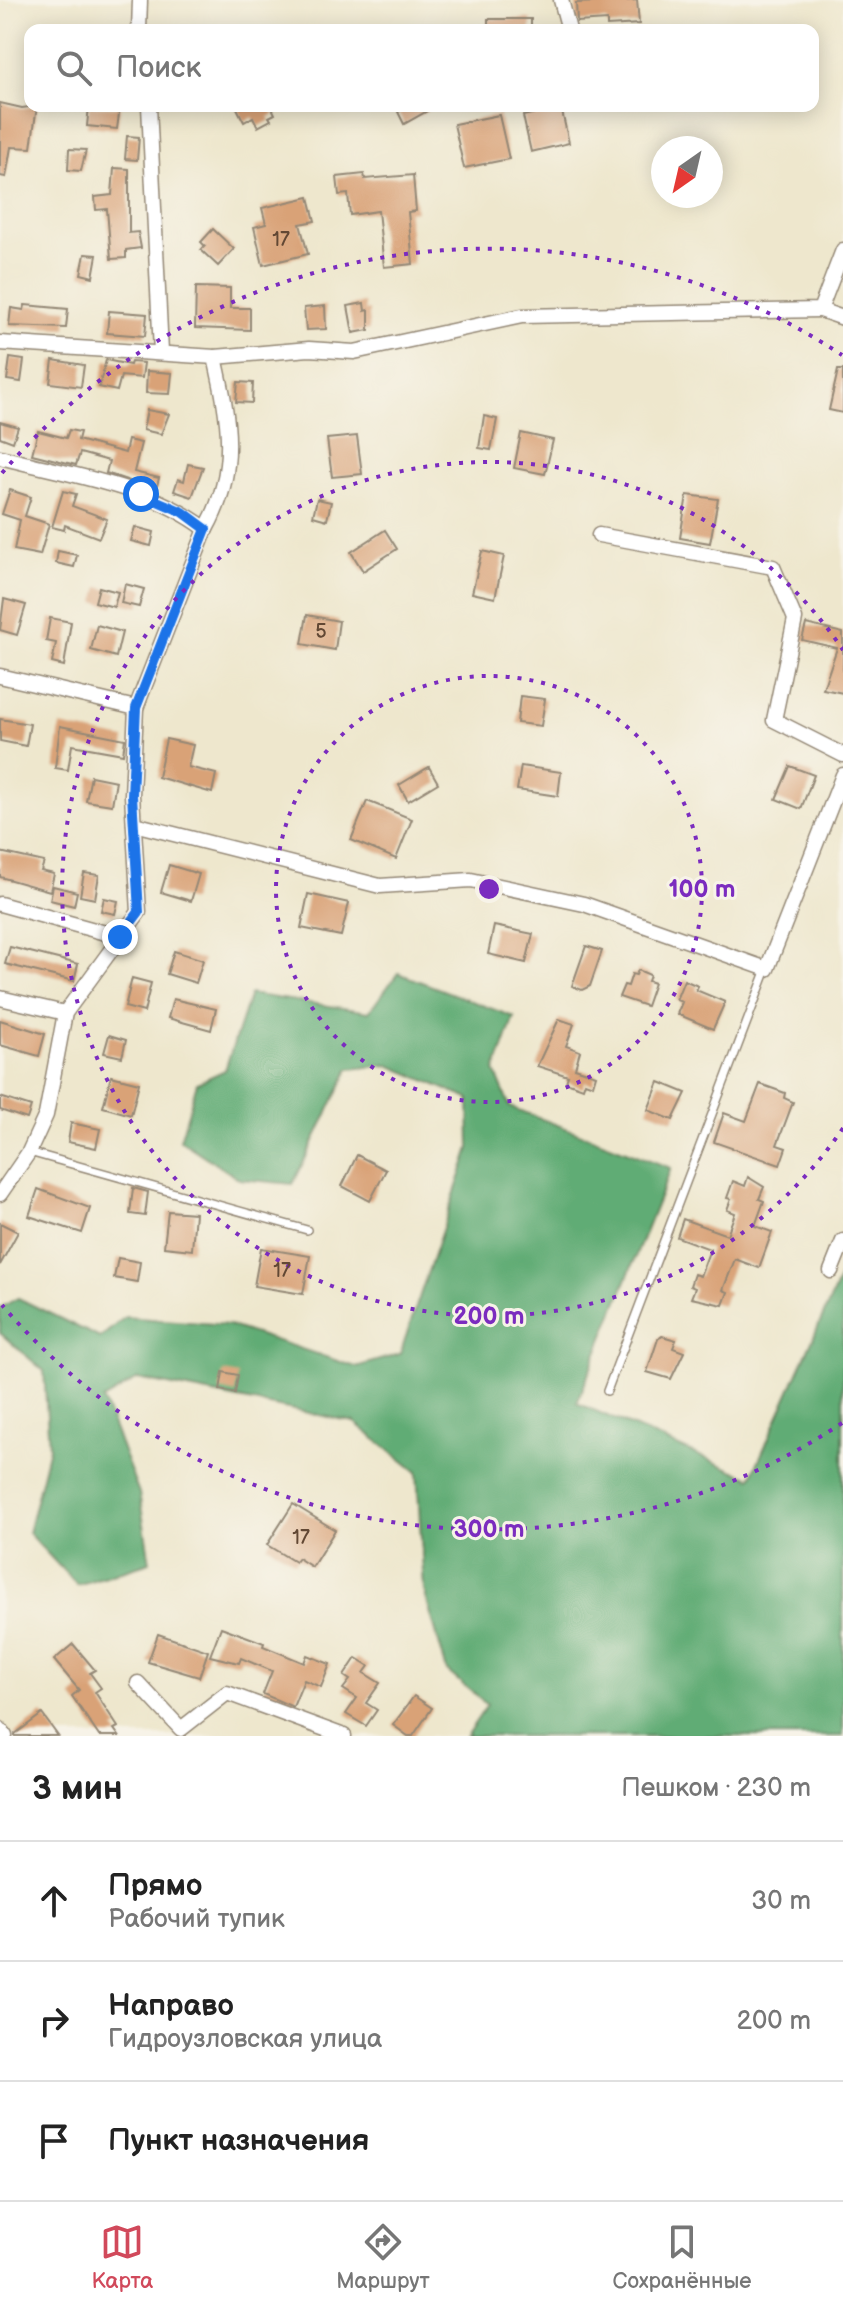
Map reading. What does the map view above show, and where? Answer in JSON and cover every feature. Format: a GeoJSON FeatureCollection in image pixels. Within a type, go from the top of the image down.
{"type":"FeatureCollection","features":[{"type":"Feature","properties":{"kind":"street"},"geometry":{"type":"LineString","coordinates":[[139,24],[140,0]]}},
{"type":"Feature","properties":{"kind":"street"},"geometry":{"type":"LineString","coordinates":[[561,0],[567,24]]}},
{"type":"Feature","properties":{"kind":"street"},"geometry":{"type":"LineString","coordinates":[[149,112],[161,352]]}},
{"type":"Feature","properties":{"kind":"street"},"geometry":{"type":"LineString","coordinates":[[820,310],[843,250]]}},
{"type":"Feature","properties":{"kind":"street"},"geometry":{"type":"LineString","coordinates":[[0,343],[215,357],[309,349],[354,352],[522,316],[820,310],[843,318]]}},
{"type":"Feature","properties":{"kind":"street"},"geometry":{"type":"LineString","coordinates":[[0,1194],[29,1152],[46,1115],[65,1013],[139,912],[134,824],[136,708],[206,529],[221,503],[230,427],[215,357]]}},
{"type":"Feature","properties":{"kind":"street"},"geometry":{"type":"LineString","coordinates":[[0,457],[141,494],[183,512],[206,529]]}},
{"type":"Feature","properties":{"kind":"street"},"geometry":{"type":"LineString","coordinates":[[599,535],[773,567],[795,619],[774,720],[843,755]]}},
{"type":"Feature","properties":{"kind":"street"},"geometry":{"type":"LineString","coordinates":[[0,676],[136,708]]}},
{"type":"Feature","properties":{"kind":"street"},"geometry":{"type":"LineString","coordinates":[[134,824],[380,886],[471,880],[584,904],[767,969],[843,775]]}},
{"type":"Feature","properties":{"kind":"street"},"geometry":{"type":"LineString","coordinates":[[0,904],[120,937]]}},
{"type":"Feature","properties":{"kind":"street"},"geometry":{"type":"LineString","coordinates":[[0,998],[65,1013]]}},
{"type":"Feature","properties":{"kind":"street"},"geometry":{"type":"LineString","coordinates":[[831,1271],[843,1241]]}},
{"type":"Feature","properties":{"kind":"street"},"geometry":{"type":"LineString","coordinates":[[138,1683],[176,1733],[227,1693],[344,1736]]}},
{"type":"Feature","properties":{"kind":"street"},"geometry":{"type":"LineString","coordinates":[[0,1729],[5,1736]]}},
{"type":"Feature","properties":{"kind":"lane"},"geometry":{"type":"LineString","coordinates":[[607,1391],[767,969]]}},
{"type":"Feature","properties":{"kind":"lane"},"geometry":{"type":"LineString","coordinates":[[29,1152],[307,1230]]}},
{"type":"Feature","properties":{"kind":"green space"},"geometry":{"type":"Polygon","coordinates":[[[398,973],[514,1017],[495,1071],[510,1107],[671,1168],[577,1403],[751,1478],[843,1271],[843,1736],[466,1736],[487,1705],[447,1671],[424,1590],[417,1472],[354,1422],[138,1379],[103,1400],[139,1493],[150,1562],[77,1585],[28,1533],[49,1448],[44,1371],[0,1333],[0,1308],[18,1298],[100,1338],[125,1317],[228,1325],[356,1367],[400,1354],[470,1148],[469,1099],[389,1065],[349,1069],[293,1184],[239,1179],[180,1140],[197,1083],[225,1070],[250,994],[369,1012],[398,973]]]}},
{"type":"Feature","properties":{"kind":"building"},"geometry":{"type":"Polygon","coordinates":[[[637,0],[639,24],[607,24],[607,20],[577,22],[576,3],[637,0]]]}},
{"type":"Feature","properties":{"kind":"building"},"geometry":{"type":"Polygon","coordinates":[[[488,19],[531,19],[531,24],[488,24],[488,19]]]}},
{"type":"Feature","properties":{"kind":"building"},"geometry":{"type":"Polygon","coordinates":[[[0,103],[24,108],[24,112],[36,112],[31,148],[11,147],[6,177],[0,176],[0,103]]]}},
{"type":"Feature","properties":{"kind":"building"},"geometry":{"type":"Polygon","coordinates":[[[88,112],[119,112],[117,129],[87,126],[88,112]]]}},
{"type":"Feature","properties":{"kind":"building"},"geometry":{"type":"Polygon","coordinates":[[[239,112],[275,114],[258,127],[253,117],[244,122],[239,112]]]}},
{"type":"Feature","properties":{"kind":"building"},"geometry":{"type":"Polygon","coordinates":[[[398,112],[425,112],[404,124],[398,112]]]}},
{"type":"Feature","properties":{"kind":"building"},"geometry":{"type":"Polygon","coordinates":[[[562,112],[569,143],[531,152],[523,116],[562,112]]]}},
{"type":"Feature","properties":{"kind":"building"},"geometry":{"type":"Polygon","coordinates":[[[499,115],[509,159],[464,168],[454,124],[499,115]]]}},
{"type":"Feature","properties":{"kind":"building"},"geometry":{"type":"Polygon","coordinates":[[[127,136],[139,137],[137,160],[125,159],[127,136]]]}},
{"type":"Feature","properties":{"kind":"building"},"geometry":{"type":"Polygon","coordinates":[[[69,149],[86,150],[81,171],[68,170],[69,149]]]}},
{"type":"Feature","properties":{"kind":"building"},"geometry":{"type":"Polygon","coordinates":[[[114,168],[129,169],[129,233],[138,232],[141,248],[126,250],[126,258],[111,259],[107,209],[96,210],[95,197],[112,195],[114,168]]]}},
{"type":"Feature","properties":{"kind":"building"},"geometry":{"type":"Polygon","coordinates":[[[364,174],[365,179],[413,175],[416,211],[408,212],[413,264],[384,267],[378,211],[350,215],[348,194],[339,195],[337,177],[364,174]]]}},
{"type":"Feature","properties":{"kind":"building"},"geometry":{"type":"Polygon","coordinates":[[[309,197],[315,221],[300,224],[308,254],[263,265],[254,227],[266,224],[262,208],[309,197]]]}},
{"type":"Feature","properties":{"kind":"building"},"geometry":{"type":"Polygon","coordinates":[[[213,229],[234,249],[218,266],[201,250],[205,246],[201,242],[213,229]]]}},
{"type":"Feature","properties":{"kind":"building"},"geometry":{"type":"Polygon","coordinates":[[[85,254],[97,255],[93,277],[81,274],[85,254]]]}},
{"type":"Feature","properties":{"kind":"building"},"geometry":{"type":"Polygon","coordinates":[[[196,287],[230,288],[230,308],[250,308],[250,330],[195,328],[196,287]]]}},
{"type":"Feature","properties":{"kind":"building"},"geometry":{"type":"Polygon","coordinates":[[[364,303],[365,311],[369,310],[369,330],[353,333],[348,306],[364,303]]]}},
{"type":"Feature","properties":{"kind":"building"},"geometry":{"type":"Polygon","coordinates":[[[25,305],[68,309],[66,328],[9,326],[11,308],[24,310],[25,305]]]}},
{"type":"Feature","properties":{"kind":"building"},"geometry":{"type":"Polygon","coordinates":[[[325,306],[326,329],[306,330],[304,308],[325,306]]]}},
{"type":"Feature","properties":{"kind":"building"},"geometry":{"type":"Polygon","coordinates":[[[109,311],[147,314],[145,336],[107,333],[109,311]]]}},
{"type":"Feature","properties":{"kind":"building"},"geometry":{"type":"Polygon","coordinates":[[[10,358],[24,360],[21,382],[7,380],[10,358]]]}},
{"type":"Feature","properties":{"kind":"building"},"geometry":{"type":"Polygon","coordinates":[[[53,360],[84,365],[81,387],[50,383],[53,360]]]}},
{"type":"Feature","properties":{"kind":"building"},"geometry":{"type":"Polygon","coordinates":[[[106,360],[130,365],[131,362],[144,363],[142,378],[121,376],[117,391],[99,387],[106,360]]]}},
{"type":"Feature","properties":{"kind":"building"},"geometry":{"type":"Polygon","coordinates":[[[838,370],[843,370],[843,413],[829,410],[838,370]]]}},
{"type":"Feature","properties":{"kind":"building"},"geometry":{"type":"Polygon","coordinates":[[[147,371],[172,373],[170,394],[146,393],[147,371]]]}},
{"type":"Feature","properties":{"kind":"building"},"geometry":{"type":"Polygon","coordinates":[[[238,382],[253,383],[252,403],[236,402],[238,382]]]}},
{"type":"Feature","properties":{"kind":"building"},"geometry":{"type":"Polygon","coordinates":[[[147,410],[169,414],[161,434],[143,430],[147,410]]]}},
{"type":"Feature","properties":{"kind":"building"},"geometry":{"type":"Polygon","coordinates":[[[484,416],[497,419],[491,450],[479,448],[484,416]]]}},
{"type":"Feature","properties":{"kind":"building"},"geometry":{"type":"Polygon","coordinates":[[[0,422],[18,427],[13,442],[0,437],[0,422]]]}},
{"type":"Feature","properties":{"kind":"building"},"geometry":{"type":"Polygon","coordinates":[[[69,430],[80,432],[78,440],[125,453],[128,440],[141,443],[134,472],[159,478],[156,490],[106,473],[109,461],[80,453],[76,465],[32,454],[38,431],[66,438],[69,430]]]}},
{"type":"Feature","properties":{"kind":"building"},"geometry":{"type":"Polygon","coordinates":[[[521,433],[553,440],[545,474],[514,468],[521,433]]]}},
{"type":"Feature","properties":{"kind":"building"},"geometry":{"type":"Polygon","coordinates":[[[357,436],[362,474],[332,477],[327,439],[357,436]]]}},
{"type":"Feature","properties":{"kind":"building"},"geometry":{"type":"Polygon","coordinates":[[[188,464],[203,467],[192,497],[174,491],[178,479],[184,481],[188,464]]]}},
{"type":"Feature","properties":{"kind":"building"},"geometry":{"type":"Polygon","coordinates":[[[10,490],[31,497],[25,516],[49,524],[40,555],[14,550],[20,520],[2,514],[10,490]]]}},
{"type":"Feature","properties":{"kind":"building"},"geometry":{"type":"Polygon","coordinates":[[[63,491],[76,494],[72,506],[107,519],[99,538],[65,525],[64,530],[52,527],[63,491]]]}},
{"type":"Feature","properties":{"kind":"building"},"geometry":{"type":"Polygon","coordinates":[[[687,495],[718,499],[710,543],[680,538],[687,495]]]}},
{"type":"Feature","properties":{"kind":"building"},"geometry":{"type":"Polygon","coordinates":[[[317,499],[331,502],[327,520],[313,516],[317,499]]]}},
{"type":"Feature","properties":{"kind":"building"},"geometry":{"type":"Polygon","coordinates":[[[135,527],[154,532],[151,546],[131,541],[135,527]]]}},
{"type":"Feature","properties":{"kind":"building"},"geometry":{"type":"Polygon","coordinates":[[[385,530],[397,549],[363,571],[351,552],[385,530]]]}},
{"type":"Feature","properties":{"kind":"building"},"geometry":{"type":"Polygon","coordinates":[[[58,551],[77,555],[74,567],[56,563],[58,551]]]}},
{"type":"Feature","properties":{"kind":"building"},"geometry":{"type":"Polygon","coordinates":[[[482,551],[504,556],[495,598],[472,593],[482,551]]]}},
{"type":"Feature","properties":{"kind":"building"},"geometry":{"type":"Polygon","coordinates":[[[125,584],[144,589],[139,607],[121,603],[125,584]]]}},
{"type":"Feature","properties":{"kind":"building"},"geometry":{"type":"Polygon","coordinates":[[[99,587],[118,592],[114,607],[95,602],[99,587]]]}},
{"type":"Feature","properties":{"kind":"building"},"geometry":{"type":"Polygon","coordinates":[[[4,599],[26,605],[17,635],[0,630],[4,599]]]}},
{"type":"Feature","properties":{"kind":"building"},"geometry":{"type":"Polygon","coordinates":[[[307,615],[339,621],[335,650],[302,644],[307,615]]]}},
{"type":"Feature","properties":{"kind":"building"},"geometry":{"type":"Polygon","coordinates":[[[50,618],[71,622],[64,666],[52,663],[56,643],[46,641],[50,618]]]}},
{"type":"Feature","properties":{"kind":"building"},"geometry":{"type":"Polygon","coordinates":[[[806,624],[843,633],[843,693],[823,689],[837,648],[802,640],[806,624]]]}},
{"type":"Feature","properties":{"kind":"building"},"geometry":{"type":"Polygon","coordinates":[[[97,625],[122,632],[116,657],[91,650],[97,625]]]}},
{"type":"Feature","properties":{"kind":"building"},"geometry":{"type":"Polygon","coordinates":[[[520,696],[545,699],[541,726],[517,723],[520,696]]]}},
{"type":"Feature","properties":{"kind":"building"},"geometry":{"type":"Polygon","coordinates":[[[0,719],[30,724],[26,746],[0,741],[0,719]]]}},
{"type":"Feature","properties":{"kind":"building"},"geometry":{"type":"Polygon","coordinates":[[[60,726],[125,739],[123,754],[72,745],[68,770],[55,768],[60,726]]]}},
{"type":"Feature","properties":{"kind":"building"},"geometry":{"type":"Polygon","coordinates":[[[166,739],[193,745],[188,767],[216,774],[212,793],[158,777],[166,739]]]}},
{"type":"Feature","properties":{"kind":"building"},"geometry":{"type":"Polygon","coordinates":[[[521,766],[561,772],[558,796],[517,790],[521,766]]]}},
{"type":"Feature","properties":{"kind":"building"},"geometry":{"type":"Polygon","coordinates":[[[790,766],[814,775],[801,809],[776,799],[790,766]]]}},
{"type":"Feature","properties":{"kind":"building"},"geometry":{"type":"Polygon","coordinates":[[[429,767],[438,783],[408,801],[399,785],[429,767]]]}},
{"type":"Feature","properties":{"kind":"building"},"geometry":{"type":"Polygon","coordinates":[[[91,776],[116,781],[112,805],[86,801],[91,776]]]}},
{"type":"Feature","properties":{"kind":"building"},"geometry":{"type":"Polygon","coordinates":[[[367,801],[412,819],[396,859],[351,840],[367,801]]]}},
{"type":"Feature","properties":{"kind":"building"},"geometry":{"type":"Polygon","coordinates":[[[0,852],[44,862],[41,871],[54,874],[50,891],[0,877],[0,852]]]}},
{"type":"Feature","properties":{"kind":"building"},"geometry":{"type":"Polygon","coordinates":[[[169,865],[199,874],[191,901],[161,892],[169,865]]]}},
{"type":"Feature","properties":{"kind":"building"},"geometry":{"type":"Polygon","coordinates":[[[84,873],[99,875],[95,899],[80,896],[84,873]]]}},
{"type":"Feature","properties":{"kind":"building"},"geometry":{"type":"Polygon","coordinates":[[[53,886],[77,892],[74,906],[50,900],[53,886]]]}},
{"type":"Feature","properties":{"kind":"building"},"geometry":{"type":"Polygon","coordinates":[[[308,894],[349,903],[341,936],[301,928],[308,894]]]}},
{"type":"Feature","properties":{"kind":"building"},"geometry":{"type":"Polygon","coordinates":[[[104,898],[118,901],[115,914],[101,911],[104,898]]]}},
{"type":"Feature","properties":{"kind":"building"},"geometry":{"type":"Polygon","coordinates":[[[494,926],[533,934],[526,963],[488,954],[494,926]]]}},
{"type":"Feature","properties":{"kind":"building"},"geometry":{"type":"Polygon","coordinates":[[[586,946],[602,951],[590,986],[582,990],[572,986],[586,946]]]}},
{"type":"Feature","properties":{"kind":"building"},"geometry":{"type":"Polygon","coordinates":[[[10,947],[78,964],[74,981],[5,964],[10,947]]]}},
{"type":"Feature","properties":{"kind":"building"},"geometry":{"type":"Polygon","coordinates":[[[174,951],[203,960],[196,983],[167,974],[174,951]]]}},
{"type":"Feature","properties":{"kind":"building"},"geometry":{"type":"Polygon","coordinates":[[[638,970],[650,975],[648,981],[654,983],[646,1006],[619,997],[624,985],[628,986],[632,974],[636,975],[638,970]]]}},
{"type":"Feature","properties":{"kind":"building"},"geometry":{"type":"Polygon","coordinates":[[[132,978],[151,983],[144,1012],[125,1007],[132,978]]]}},
{"type":"Feature","properties":{"kind":"building"},"geometry":{"type":"Polygon","coordinates":[[[684,980],[698,986],[696,990],[725,1002],[713,1029],[677,1014],[682,1002],[676,1000],[684,980]]]}},
{"type":"Feature","properties":{"kind":"building"},"geometry":{"type":"Polygon","coordinates":[[[173,999],[216,1009],[211,1030],[168,1018],[173,999]]]}},
{"type":"Feature","properties":{"kind":"building"},"geometry":{"type":"Polygon","coordinates":[[[559,1019],[574,1024],[566,1046],[580,1051],[575,1068],[596,1075],[593,1085],[585,1082],[583,1088],[566,1082],[568,1076],[537,1066],[559,1019]]]}},
{"type":"Feature","properties":{"kind":"building"},"geometry":{"type":"Polygon","coordinates":[[[0,1020],[45,1034],[39,1056],[0,1045],[0,1020]]]}},
{"type":"Feature","properties":{"kind":"building"},"geometry":{"type":"Polygon","coordinates":[[[109,1035],[126,1040],[122,1057],[104,1053],[109,1035]]]}},
{"type":"Feature","properties":{"kind":"building"},"geometry":{"type":"Polygon","coordinates":[[[111,1076],[139,1083],[131,1115],[103,1107],[111,1076]]]}},
{"type":"Feature","properties":{"kind":"building"},"geometry":{"type":"Polygon","coordinates":[[[659,1082],[686,1093],[673,1120],[648,1110],[659,1082]]]}},
{"type":"Feature","properties":{"kind":"building"},"geometry":{"type":"Polygon","coordinates":[[[760,1084],[785,1093],[784,1098],[793,1102],[777,1145],[786,1148],[780,1165],[714,1142],[724,1113],[746,1121],[760,1084]]]}},
{"type":"Feature","properties":{"kind":"building"},"geometry":{"type":"Polygon","coordinates":[[[0,1097],[31,1107],[27,1119],[0,1110],[0,1097]]]}},
{"type":"Feature","properties":{"kind":"building"},"geometry":{"type":"Polygon","coordinates":[[[71,1123],[100,1129],[96,1148],[68,1142],[71,1123]]]}},
{"type":"Feature","properties":{"kind":"building"},"geometry":{"type":"Polygon","coordinates":[[[357,1155],[386,1170],[370,1201],[342,1186],[357,1155]]]}},
{"type":"Feature","properties":{"kind":"building"},"geometry":{"type":"Polygon","coordinates":[[[748,1177],[764,1187],[759,1199],[764,1201],[755,1226],[772,1232],[759,1268],[735,1259],[723,1290],[728,1292],[723,1305],[691,1298],[695,1288],[690,1286],[694,1274],[700,1276],[710,1249],[677,1237],[683,1219],[727,1235],[735,1213],[727,1210],[731,1199],[727,1198],[733,1181],[745,1186],[748,1177]]]}},
{"type":"Feature","properties":{"kind":"building"},"geometry":{"type":"Polygon","coordinates":[[[133,1188],[148,1192],[145,1216],[130,1214],[133,1188]]]}},
{"type":"Feature","properties":{"kind":"building"},"geometry":{"type":"Polygon","coordinates":[[[38,1189],[90,1208],[82,1233],[29,1216],[38,1189]]]}},
{"type":"Feature","properties":{"kind":"building"},"geometry":{"type":"Polygon","coordinates":[[[168,1211],[195,1213],[192,1250],[164,1247],[168,1211]]]}},
{"type":"Feature","properties":{"kind":"building"},"geometry":{"type":"Polygon","coordinates":[[[0,1223],[18,1232],[0,1265],[0,1223]]]}},
{"type":"Feature","properties":{"kind":"building"},"geometry":{"type":"Polygon","coordinates":[[[261,1248],[310,1256],[303,1294],[254,1286],[261,1248]]]}},
{"type":"Feature","properties":{"kind":"building"},"geometry":{"type":"Polygon","coordinates":[[[118,1258],[140,1262],[137,1282],[114,1278],[118,1258]]]}},
{"type":"Feature","properties":{"kind":"building"},"geometry":{"type":"Polygon","coordinates":[[[662,1336],[676,1340],[673,1348],[684,1352],[671,1379],[647,1372],[658,1339],[662,1336]]]}},
{"type":"Feature","properties":{"kind":"building"},"geometry":{"type":"Polygon","coordinates":[[[223,1372],[238,1375],[235,1393],[220,1390],[223,1372]]]}},
{"type":"Feature","properties":{"kind":"building"},"geometry":{"type":"Polygon","coordinates":[[[293,1504],[335,1530],[312,1567],[298,1558],[295,1562],[267,1545],[293,1504]]]}},
{"type":"Feature","properties":{"kind":"building"},"geometry":{"type":"Polygon","coordinates":[[[221,1627],[264,1643],[263,1646],[304,1663],[307,1655],[330,1664],[321,1687],[304,1680],[293,1707],[263,1694],[272,1671],[241,1658],[239,1663],[210,1656],[221,1627]]]}},
{"type":"Feature","properties":{"kind":"building"},"geometry":{"type":"Polygon","coordinates":[[[158,1634],[208,1651],[199,1677],[148,1662],[158,1634]]]}},
{"type":"Feature","properties":{"kind":"building"},"geometry":{"type":"Polygon","coordinates":[[[73,1644],[95,1670],[90,1673],[101,1688],[95,1692],[118,1727],[114,1729],[119,1736],[99,1736],[72,1696],[79,1690],[54,1660],[73,1644]]]}},
{"type":"Feature","properties":{"kind":"building"},"geometry":{"type":"Polygon","coordinates":[[[356,1658],[369,1666],[364,1673],[380,1683],[366,1703],[377,1710],[366,1726],[346,1714],[357,1698],[343,1689],[350,1680],[344,1676],[356,1658]]]}},
{"type":"Feature","properties":{"kind":"building"},"geometry":{"type":"Polygon","coordinates":[[[414,1696],[432,1708],[413,1736],[408,1736],[393,1725],[414,1696]]]}},
{"type":"Feature","properties":{"kind":"building"},"geometry":{"type":"Polygon","coordinates":[[[42,1714],[58,1736],[15,1736],[15,1734],[42,1714]]]}},
{"type":"Feature","properties":{"kind":"route"},"geometry":{"type":"LineString","coordinates":[[120,937],[139,912],[132,795],[136,708],[206,529],[183,512],[141,494]]}}]}
